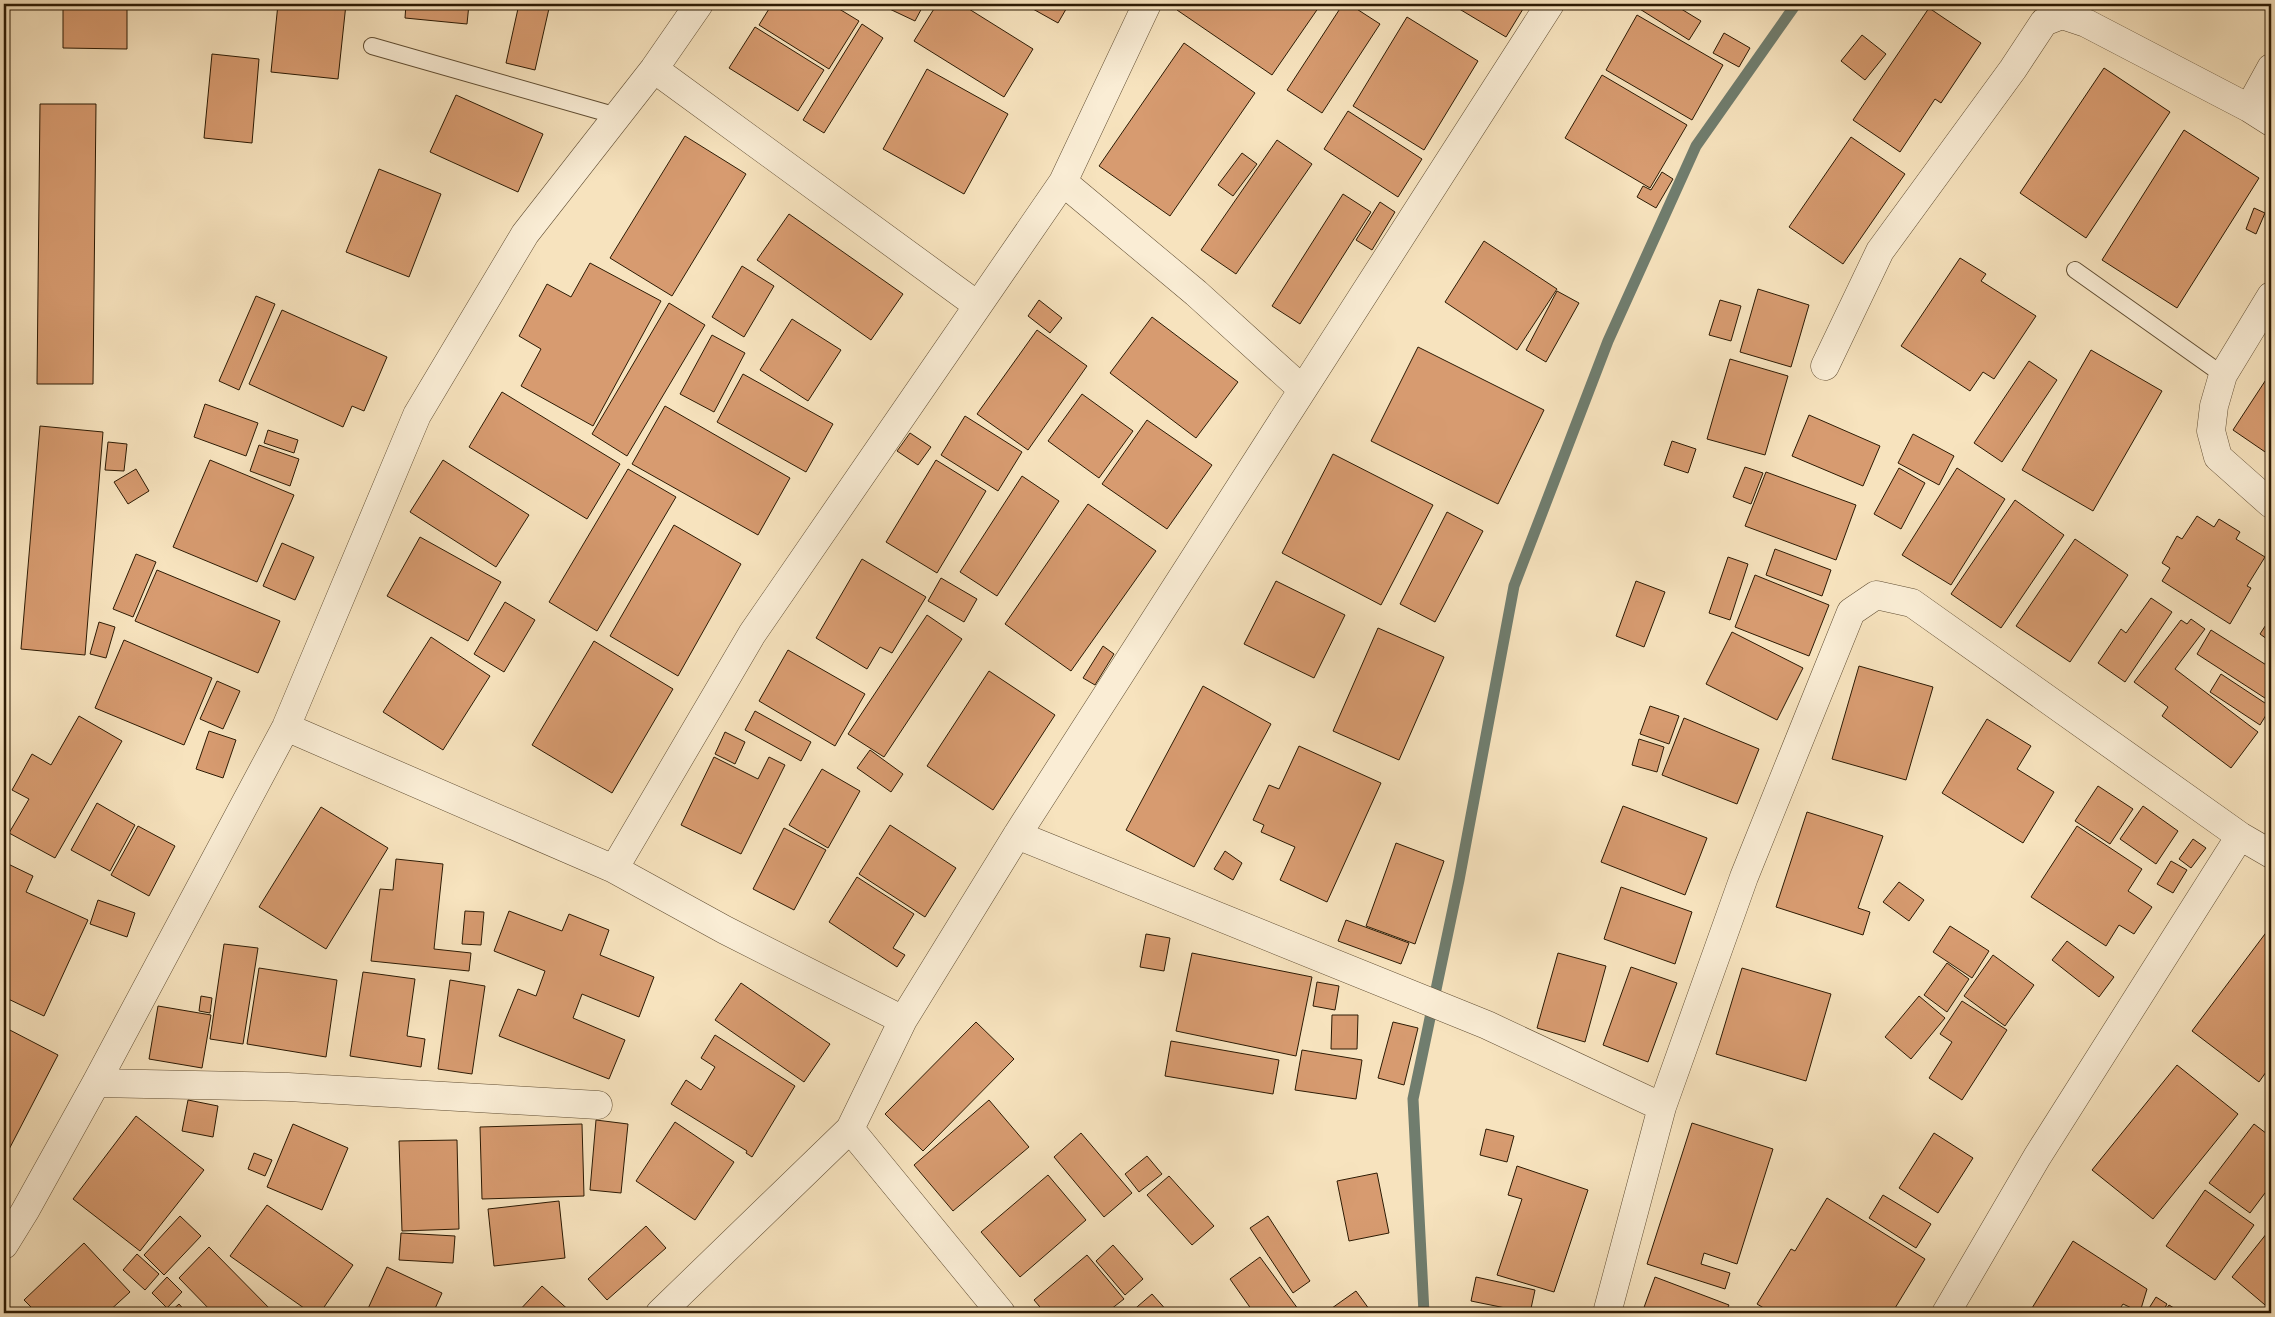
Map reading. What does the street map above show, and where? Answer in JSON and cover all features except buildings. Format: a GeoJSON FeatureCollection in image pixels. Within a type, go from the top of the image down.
{"type":"FeatureCollection","features":[{"type":"Feature","properties":{"kind":"street"},"geometry":{"type":"LineString","coordinates":[[4,1244],[25,1211],[96,1083],[286,727],[417,415],[525,234],[654,68],[699,4]]}},
{"type":"Feature","properties":{"kind":"street"},"geometry":{"type":"LineString","coordinates":[[614,868],[752,634],[1063,182],[1147,4]]}},
{"type":"Feature","properties":{"kind":"street"},"geometry":{"type":"LineString","coordinates":[[660,1313],[850,1129],[904,1020],[1017,835],[1550,4]]}},
{"type":"Feature","properties":{"kind":"street"},"geometry":{"type":"LineString","coordinates":[[1825,366],[1880,251],[2013,69],[2044,22],[2056,9],[2260,115],[2271,68]]}},
{"type":"Feature","properties":{"kind":"street"},"geometry":{"type":"LineString","coordinates":[[654,68],[977,305]]}},
{"type":"Feature","properties":{"kind":"street"},"geometry":{"type":"LineString","coordinates":[[1063,182],[1196,293],[1302,389]]}},
{"type":"Feature","properties":{"kind":"street"},"geometry":{"type":"LineString","coordinates":[[2271,296],[2223,375],[2214,406],[2211,431],[2218,457],[2271,504]]}},
{"type":"Feature","properties":{"kind":"street"},"geometry":{"type":"LineString","coordinates":[[1607,1313],[1662,1107],[1744,877],[1852,612],[1876,595],[1912,603],[2240,836],[2271,854]]}},
{"type":"Feature","properties":{"kind":"street"},"geometry":{"type":"LineString","coordinates":[[286,727],[614,868],[725,930],[904,1020]]}},
{"type":"Feature","properties":{"kind":"street"},"geometry":{"type":"LineString","coordinates":[[1017,835],[1425,998],[1662,1107]]}},
{"type":"Feature","properties":{"kind":"street"},"geometry":{"type":"LineString","coordinates":[[1946,1313],[2037,1157],[2240,836]]}},
{"type":"Feature","properties":{"kind":"street"},"geometry":{"type":"LineString","coordinates":[[96,1083],[288,1087],[598,1105]]}},
{"type":"Feature","properties":{"kind":"street"},"geometry":{"type":"LineString","coordinates":[[850,1129],[1002,1313]]}},
{"type":"Feature","properties":{"kind":"lane"},"geometry":{"type":"LineString","coordinates":[[372,46],[617,116]]}},
{"type":"Feature","properties":{"kind":"lane"},"geometry":{"type":"LineString","coordinates":[[2075,270],[2223,375]]}},
{"type":"Feature","properties":{"kind":"waterway"},"geometry":{"type":"LineString","coordinates":[[1424,1313],[1413,1099],[1459,880],[1514,586],[1608,341],[1696,146],[1796,4]]}}]}
